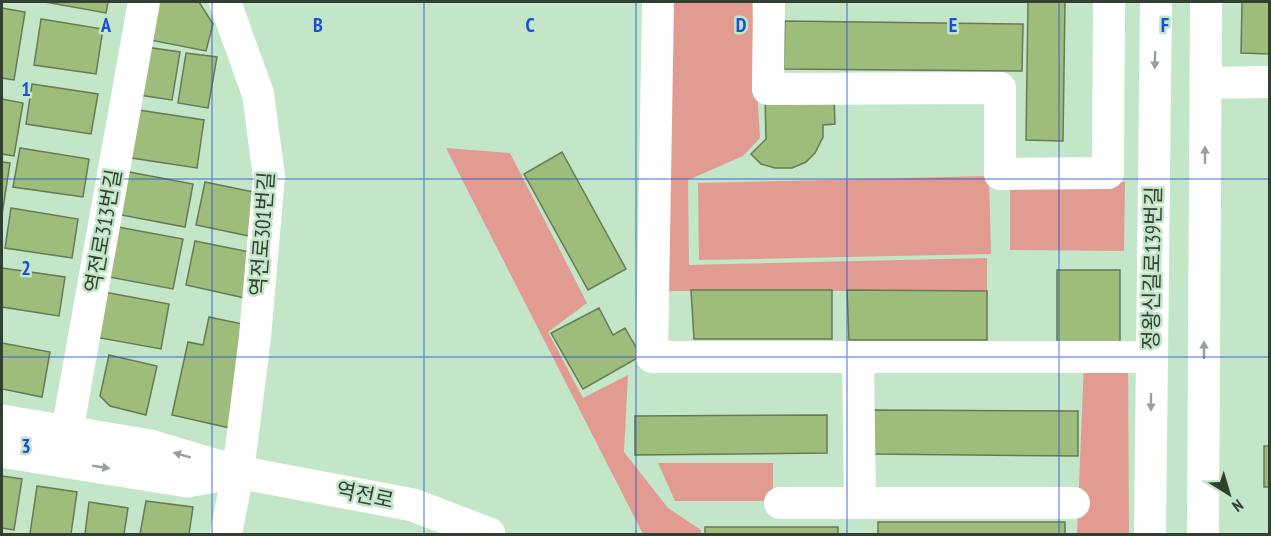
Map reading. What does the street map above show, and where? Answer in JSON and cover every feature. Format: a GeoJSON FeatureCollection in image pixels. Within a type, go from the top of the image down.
{"type":"FeatureCollection","features":[{"type":"Feature","properties":{"kind":"main road","name":"역전로"},"geometry":{"type":"LineString","coordinates":[[2,422],[66,446],[187,481],[238,471],[413,505],[489,534]]}},
{"type":"Feature","properties":{"kind":"main road","name":"역전로"},"geometry":{"type":"LineString","coordinates":[[2,451],[66,446]]}},
{"type":"Feature","properties":{"kind":"street","name":"역전로313번길"},"geometry":{"type":"LineString","coordinates":[[66,446],[144,2]]}},
{"type":"Feature","properties":{"kind":"street","name":"역전로301번길"},"geometry":{"type":"LineString","coordinates":[[225,2],[258,94],[269,176],[255,337],[238,471],[226,534]]}},
{"type":"Feature","properties":{"kind":"street"},"geometry":{"type":"LineString","coordinates":[[658,2],[652,357],[1151,357]]}},
{"type":"Feature","properties":{"kind":"street"},"geometry":{"type":"LineString","coordinates":[[769,2],[768,89],[1000,88],[1000,174],[1108,173],[1109,2]]}},
{"type":"Feature","properties":{"kind":"street","name":"정왕신길로139번길"},"geometry":{"type":"LineString","coordinates":[[1150,534],[1156,2]]}},
{"type":"Feature","properties":{"kind":"street"},"geometry":{"type":"LineString","coordinates":[[1203,534],[1206,2]]}},
{"type":"Feature","properties":{"kind":"street"},"geometry":{"type":"LineString","coordinates":[[1206,82],[1269,82]]}},
{"type":"Feature","properties":{"kind":"street"},"geometry":{"type":"LineString","coordinates":[[858,358],[861,503]]}},
{"type":"Feature","properties":{"kind":"street"},"geometry":{"type":"LineString","coordinates":[[780,503],[1074,503]]}},
{"type":"Feature","properties":{"kind":"shaded area"},"geometry":{"type":"Polygon","coordinates":[[[658,2],[752,2],[760,138],[743,156],[688,180],[689,265],[987,258],[987,291],[654,291],[658,2]]]}},
{"type":"Feature","properties":{"kind":"shaded area"},"geometry":{"type":"Polygon","coordinates":[[[446,148],[510,153],[587,303],[548,332],[583,398],[628,375],[624,452],[668,508],[701,530],[701,534],[643,534],[446,148]]]}},
{"type":"Feature","properties":{"kind":"shaded area"},"geometry":{"type":"Polygon","coordinates":[[[989,176],[991,254],[699,260],[698,183],[989,176]]]}},
{"type":"Feature","properties":{"kind":"shaded area"},"geometry":{"type":"Polygon","coordinates":[[[1010,182],[1125,182],[1124,251],[1010,250],[1010,182]]]}},
{"type":"Feature","properties":{"kind":"shaded area"},"geometry":{"type":"Polygon","coordinates":[[[1084,362],[1128,363],[1129,534],[1077,534],[1084,362]]]}},
{"type":"Feature","properties":{"kind":"shaded area"},"geometry":{"type":"Polygon","coordinates":[[[658,463],[773,463],[773,501],[675,501],[658,463]]]}},
{"type":"Feature","properties":{"kind":"building"},"geometry":{"type":"Polygon","coordinates":[[[45,2],[108,2],[106,13],[45,2]]]}},
{"type":"Feature","properties":{"kind":"building"},"geometry":{"type":"Polygon","coordinates":[[[151,2],[199,2],[213,24],[206,51],[145,39],[151,2]]]}},
{"type":"Feature","properties":{"kind":"building"},"geometry":{"type":"Polygon","coordinates":[[[1028,2],[1065,2],[1063,141],[1026,140],[1028,2]]]}},
{"type":"Feature","properties":{"kind":"building"},"geometry":{"type":"Polygon","coordinates":[[[1242,2],[1270,2],[1270,54],[1241,53],[1242,2]]]}},
{"type":"Feature","properties":{"kind":"building"},"geometry":{"type":"Polygon","coordinates":[[[2,8],[25,12],[14,80],[2,78],[2,8]]]}},
{"type":"Feature","properties":{"kind":"building"},"geometry":{"type":"Polygon","coordinates":[[[41,19],[103,29],[96,74],[34,65],[41,19]]]}},
{"type":"Feature","properties":{"kind":"building"},"geometry":{"type":"Polygon","coordinates":[[[785,21],[1023,24],[1022,71],[784,69],[785,21]]]}},
{"type":"Feature","properties":{"kind":"building"},"geometry":{"type":"Polygon","coordinates":[[[139,46],[180,52],[172,100],[132,94],[139,46]]]}},
{"type":"Feature","properties":{"kind":"building"},"geometry":{"type":"Polygon","coordinates":[[[186,53],[217,57],[208,108],[178,103],[186,53]]]}},
{"type":"Feature","properties":{"kind":"building"},"geometry":{"type":"Polygon","coordinates":[[[32,84],[98,94],[91,134],[26,124],[32,84]]]}},
{"type":"Feature","properties":{"kind":"building"},"geometry":{"type":"Polygon","coordinates":[[[834,96],[835,124],[823,125],[823,137],[815,153],[806,162],[792,168],[775,168],[761,164],[751,154],[766,139],[765,97],[834,96]]]}},
{"type":"Feature","properties":{"kind":"building"},"geometry":{"type":"Polygon","coordinates":[[[2,99],[23,103],[14,156],[2,154],[2,99]]]}},
{"type":"Feature","properties":{"kind":"building"},"geometry":{"type":"Polygon","coordinates":[[[132,109],[204,120],[197,168],[125,157],[132,109]]]}},
{"type":"Feature","properties":{"kind":"building"},"geometry":{"type":"Polygon","coordinates":[[[20,148],[89,159],[83,197],[13,187],[20,148]]]}},
{"type":"Feature","properties":{"kind":"building"},"geometry":{"type":"Polygon","coordinates":[[[562,152],[626,269],[588,290],[524,174],[562,152]]]}},
{"type":"Feature","properties":{"kind":"building"},"geometry":{"type":"Polygon","coordinates":[[[2,162],[10,163],[2,215],[2,162]]]}},
{"type":"Feature","properties":{"kind":"building"},"geometry":{"type":"Polygon","coordinates":[[[124,171],[193,184],[185,227],[116,214],[124,171]]]}},
{"type":"Feature","properties":{"kind":"building"},"geometry":{"type":"Polygon","coordinates":[[[205,182],[258,193],[249,236],[196,225],[205,182]]]}},
{"type":"Feature","properties":{"kind":"building"},"geometry":{"type":"Polygon","coordinates":[[[11,208],[78,219],[72,258],[5,248],[11,208]]]}},
{"type":"Feature","properties":{"kind":"building"},"geometry":{"type":"Polygon","coordinates":[[[118,227],[183,239],[173,289],[109,277],[118,227]]]}},
{"type":"Feature","properties":{"kind":"building"},"geometry":{"type":"Polygon","coordinates":[[[195,241],[255,253],[245,298],[186,285],[195,241]]]}},
{"type":"Feature","properties":{"kind":"building"},"geometry":{"type":"Polygon","coordinates":[[[2,268],[65,277],[59,316],[2,307],[2,268]]]}},
{"type":"Feature","properties":{"kind":"building"},"geometry":{"type":"Polygon","coordinates":[[[1057,270],[1120,270],[1120,342],[1057,343],[1057,270]]]}},
{"type":"Feature","properties":{"kind":"building"},"geometry":{"type":"Polygon","coordinates":[[[691,290],[832,290],[832,339],[694,339],[691,290]]]}},
{"type":"Feature","properties":{"kind":"building"},"geometry":{"type":"Polygon","coordinates":[[[847,290],[987,291],[987,340],[849,340],[847,290]]]}},
{"type":"Feature","properties":{"kind":"building"},"geometry":{"type":"Polygon","coordinates":[[[104,292],[169,304],[161,349],[95,337],[104,292]]]}},
{"type":"Feature","properties":{"kind":"building"},"geometry":{"type":"Polygon","coordinates":[[[599,308],[613,335],[625,328],[641,356],[583,389],[551,333],[599,308]]]}},
{"type":"Feature","properties":{"kind":"building"},"geometry":{"type":"Polygon","coordinates":[[[209,317],[252,326],[230,428],[172,415],[188,342],[203,345],[209,317]]]}},
{"type":"Feature","properties":{"kind":"building"},"geometry":{"type":"Polygon","coordinates":[[[2,343],[50,352],[42,397],[2,389],[2,343]]]}},
{"type":"Feature","properties":{"kind":"building"},"geometry":{"type":"Polygon","coordinates":[[[109,355],[157,366],[146,415],[110,406],[100,396],[109,355]]]}},
{"type":"Feature","properties":{"kind":"building"},"geometry":{"type":"Polygon","coordinates":[[[872,410],[1078,411],[1078,456],[872,454],[872,410]]]}},
{"type":"Feature","properties":{"kind":"building"},"geometry":{"type":"Polygon","coordinates":[[[827,415],[827,453],[635,455],[635,416],[827,415]]]}},
{"type":"Feature","properties":{"kind":"building"},"geometry":{"type":"Polygon","coordinates":[[[1264,446],[1270,446],[1270,487],[1264,487],[1264,446]]]}},
{"type":"Feature","properties":{"kind":"building"},"geometry":{"type":"Polygon","coordinates":[[[2,476],[22,479],[14,530],[2,528],[2,476]]]}},
{"type":"Feature","properties":{"kind":"building"},"geometry":{"type":"Polygon","coordinates":[[[37,486],[77,492],[71,534],[30,534],[37,486]]]}},
{"type":"Feature","properties":{"kind":"building"},"geometry":{"type":"Polygon","coordinates":[[[146,501],[193,507],[189,534],[140,534],[146,501]]]}},
{"type":"Feature","properties":{"kind":"building"},"geometry":{"type":"Polygon","coordinates":[[[89,502],[128,508],[124,534],[85,534],[89,502]]]}},
{"type":"Feature","properties":{"kind":"building"},"geometry":{"type":"Polygon","coordinates":[[[878,522],[1065,522],[1065,534],[878,534],[878,522]]]}},
{"type":"Feature","properties":{"kind":"building"},"geometry":{"type":"Polygon","coordinates":[[[705,527],[838,527],[838,534],[705,534],[705,527]]]}}]}
